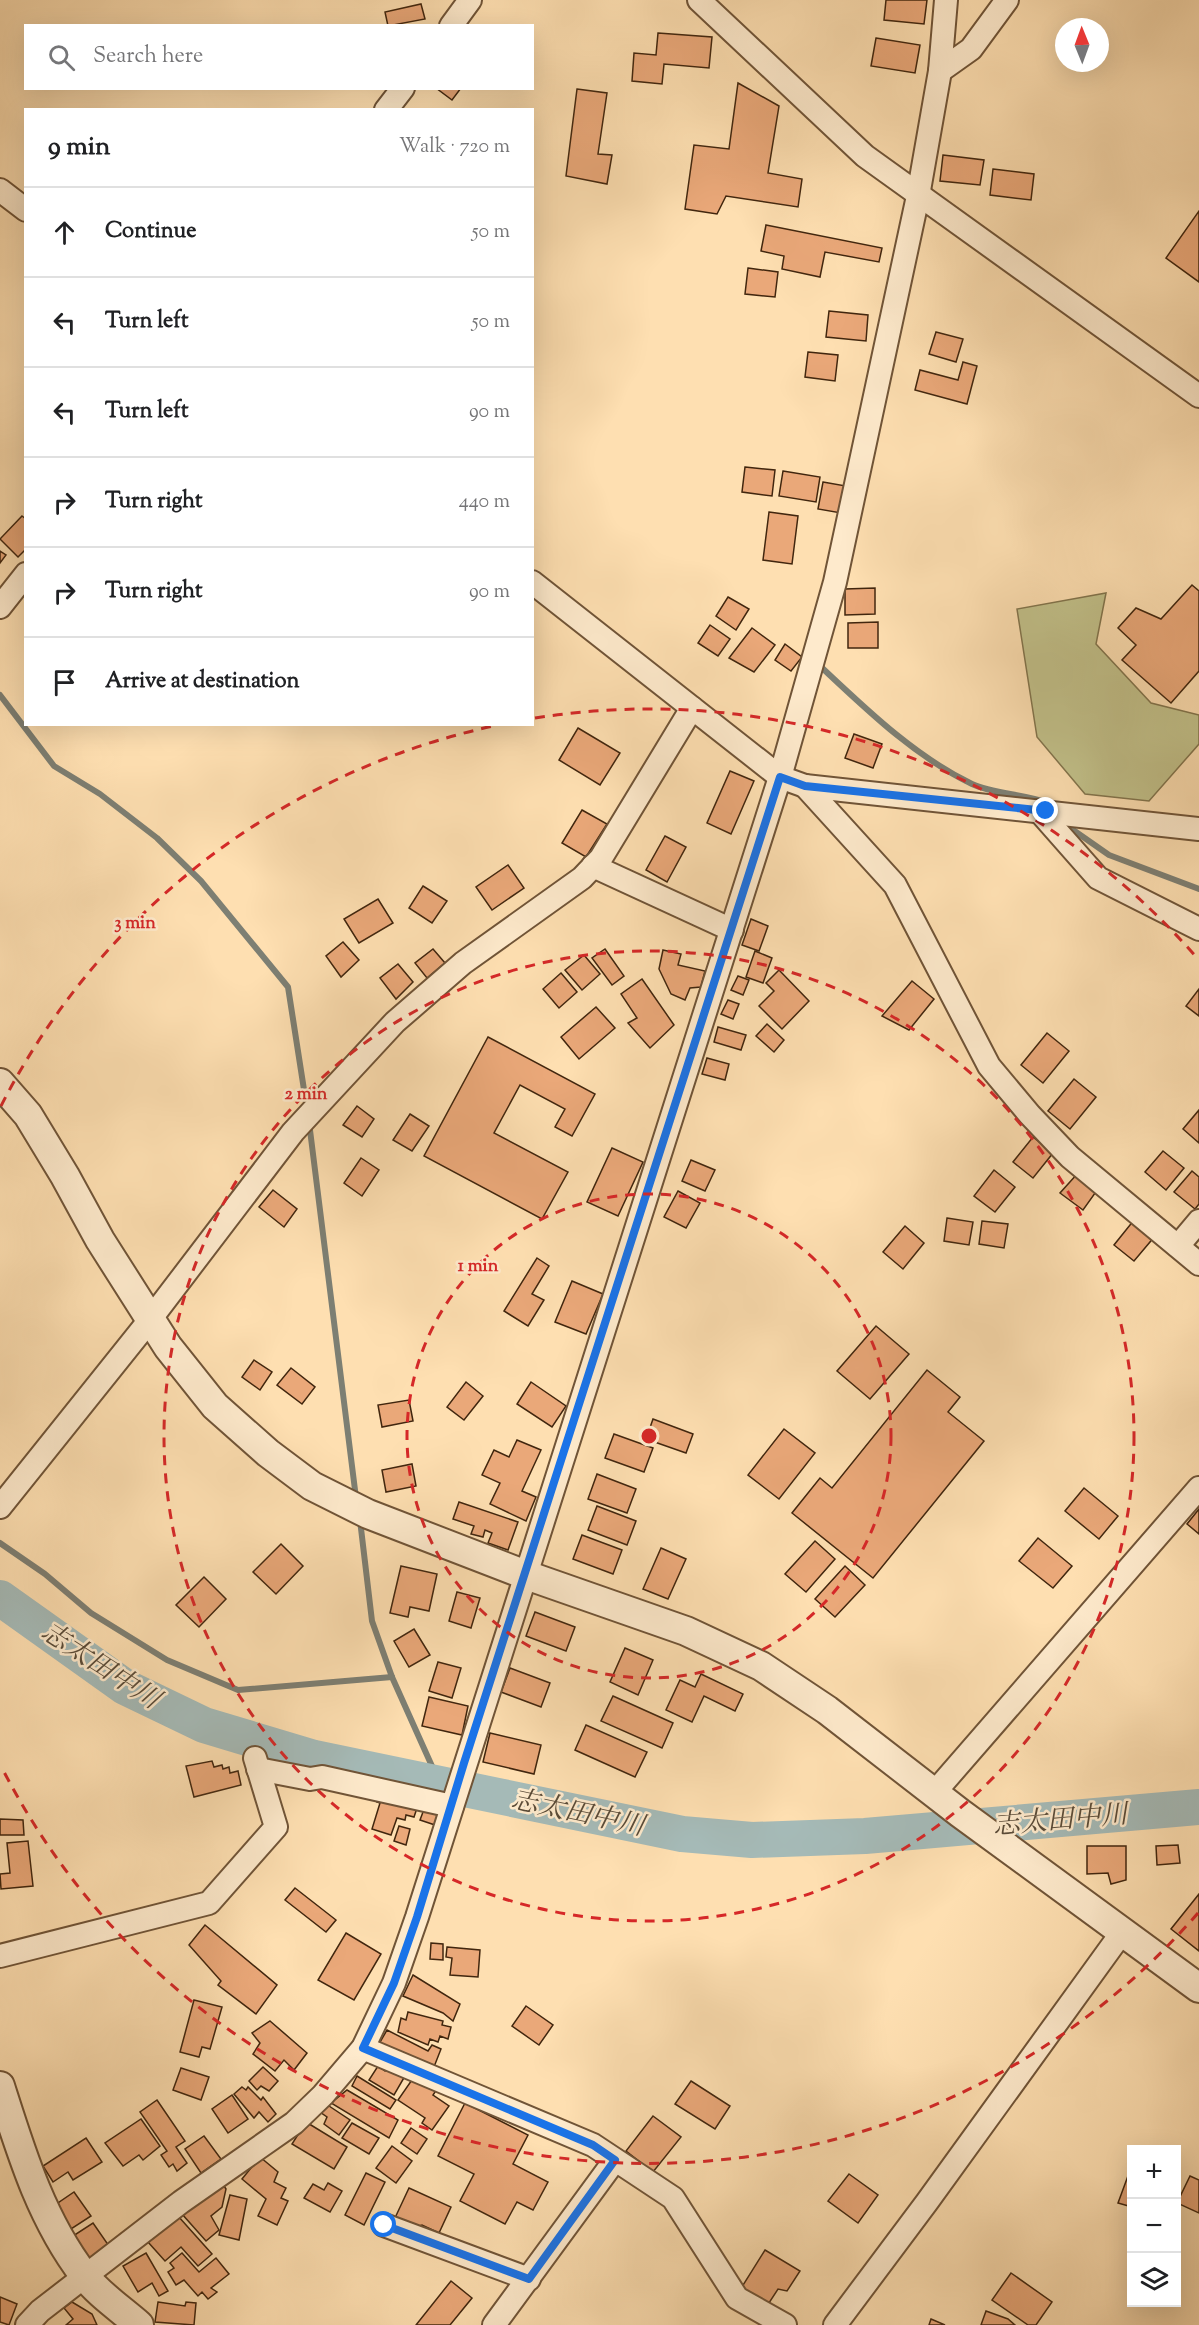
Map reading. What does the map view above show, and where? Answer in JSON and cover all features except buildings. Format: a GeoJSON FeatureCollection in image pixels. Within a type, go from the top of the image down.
{"type":"FeatureCollection","features":[{"type":"Feature","properties":{"kind":"street"},"geometry":{"type":"LineString","coordinates":[[452,24],[470,0]]}},
{"type":"Feature","properties":{"kind":"street"},"geometry":{"type":"LineString","coordinates":[[699,0],[865,156],[1199,396]]}},
{"type":"Feature","properties":{"kind":"street"},"geometry":{"type":"LineString","coordinates":[[27,2325],[40,2311],[181,2202],[294,2122],[323,2095],[363,2048],[394,1983],[732,930],[780,777],[835,582],[918,196],[940,71],[946,0]]}},
{"type":"Feature","properties":{"kind":"street"},"geometry":{"type":"LineString","coordinates":[[940,71],[971,49],[1007,0]]}},
{"type":"Feature","properties":{"kind":"street"},"geometry":{"type":"LineString","coordinates":[[388,108],[401,90]]}},
{"type":"Feature","properties":{"kind":"street"},"geometry":{"type":"LineString","coordinates":[[0,190],[24,208]]}},
{"type":"Feature","properties":{"kind":"street"},"geometry":{"type":"LineString","coordinates":[[0,607],[24,577]]}},
{"type":"Feature","properties":{"kind":"street"},"geometry":{"type":"LineString","coordinates":[[534,584],[780,777],[805,786],[1197,826]]}},
{"type":"Feature","properties":{"kind":"street"},"geometry":{"type":"LineString","coordinates":[[0,1507],[149,1321],[293,1132],[395,1022],[463,963],[582,878],[600,858],[692,708]]}},
{"type":"Feature","properties":{"kind":"street"},"geometry":{"type":"LineString","coordinates":[[805,786],[895,885],[989,1066],[1030,1115],[1070,1157],[1199,1264]]}},
{"type":"Feature","properties":{"kind":"street"},"geometry":{"type":"LineString","coordinates":[[1051,812],[1098,878],[1199,929]]}},
{"type":"Feature","properties":{"kind":"street"},"geometry":{"type":"LineString","coordinates":[[593,866],[732,930]]}},
{"type":"Feature","properties":{"kind":"street"},"geometry":{"type":"LineString","coordinates":[[0,1083],[28,1115],[149,1321],[215,1406],[268,1454],[312,1486],[368,1514],[526,1575],[686,1631],[761,1666],[827,1710],[960,1813],[1123,1930],[1199,1988]]}},
{"type":"Feature","properties":{"kind":"street"},"geometry":{"type":"LineString","coordinates":[[1178,1246],[1199,1221]]}},
{"type":"Feature","properties":{"kind":"street"},"geometry":{"type":"LineString","coordinates":[[934,1793],[1199,1488]]}},
{"type":"Feature","properties":{"kind":"street"},"geometry":{"type":"LineString","coordinates":[[0,1956],[209,1903],[276,1827],[256,1764],[310,1779],[322,1777],[453,1802]]}},
{"type":"Feature","properties":{"kind":"street"},"geometry":{"type":"LineString","coordinates":[[835,2325],[927,2202],[1123,1930]]}},
{"type":"Feature","properties":{"kind":"street"},"geometry":{"type":"LineString","coordinates":[[363,2048],[593,2145],[673,2198],[737,2298],[785,2325]]}},
{"type":"Feature","properties":{"kind":"street"},"geometry":{"type":"LineString","coordinates":[[0,2086],[27,2171],[47,2215],[85,2277],[139,2325]]}},
{"type":"Feature","properties":{"kind":"street"},"geometry":{"type":"LineString","coordinates":[[494,2325],[615,2160]]}},
{"type":"Feature","properties":{"kind":"street"},"geometry":{"type":"LineString","coordinates":[[384,2225],[529,2279]]}},
{"type":"Feature","properties":{"kind":"shaded area"},"geometry":{"type":"Polygon","coordinates":[[[1106,593],[1096,644],[1151,703],[1199,715],[1199,744],[1149,801],[1085,794],[1037,737],[1017,609],[1106,593]]]}},
{"type":"Feature","properties":{"kind":"waterway"},"geometry":{"type":"LineString","coordinates":[[819,665],[910,746],[951,773],[980,787],[1048,803]]}},
{"type":"Feature","properties":{"kind":"waterway"},"geometry":{"type":"LineString","coordinates":[[0,695],[54,766],[100,794],[157,838],[201,881],[288,987],[307,1109]]}},
{"type":"Feature","properties":{"kind":"waterway"},"geometry":{"type":"LineString","coordinates":[[1066,825],[1109,855],[1199,889]]}},
{"type":"Feature","properties":{"kind":"waterway"},"geometry":{"type":"LineString","coordinates":[[309,1122],[356,1498]]}},
{"type":"Feature","properties":{"kind":"waterway"},"geometry":{"type":"LineString","coordinates":[[360,1520],[372,1621],[392,1677],[440,1784]]}},
{"type":"Feature","properties":{"kind":"waterway"},"geometry":{"type":"LineString","coordinates":[[0,1543],[45,1574],[91,1613],[167,1660],[238,1690],[392,1677]]}},
{"type":"Feature","properties":{"kind":"waterway","name":"志太田中川"},"geometry":{"type":"LineString","coordinates":[[0,1598],[125,1687],[204,1725],[314,1758],[682,1834],[752,1840],[865,1836],[1199,1807]]}},
{"type":"Feature","properties":{"kind":"route"},"geometry":{"type":"LineString","coordinates":[[384,2225],[529,2279],[615,2160],[593,2145],[363,2048],[394,1983],[417,1917],[464,1763],[780,777],[805,786],[1046,811]]}}]}
